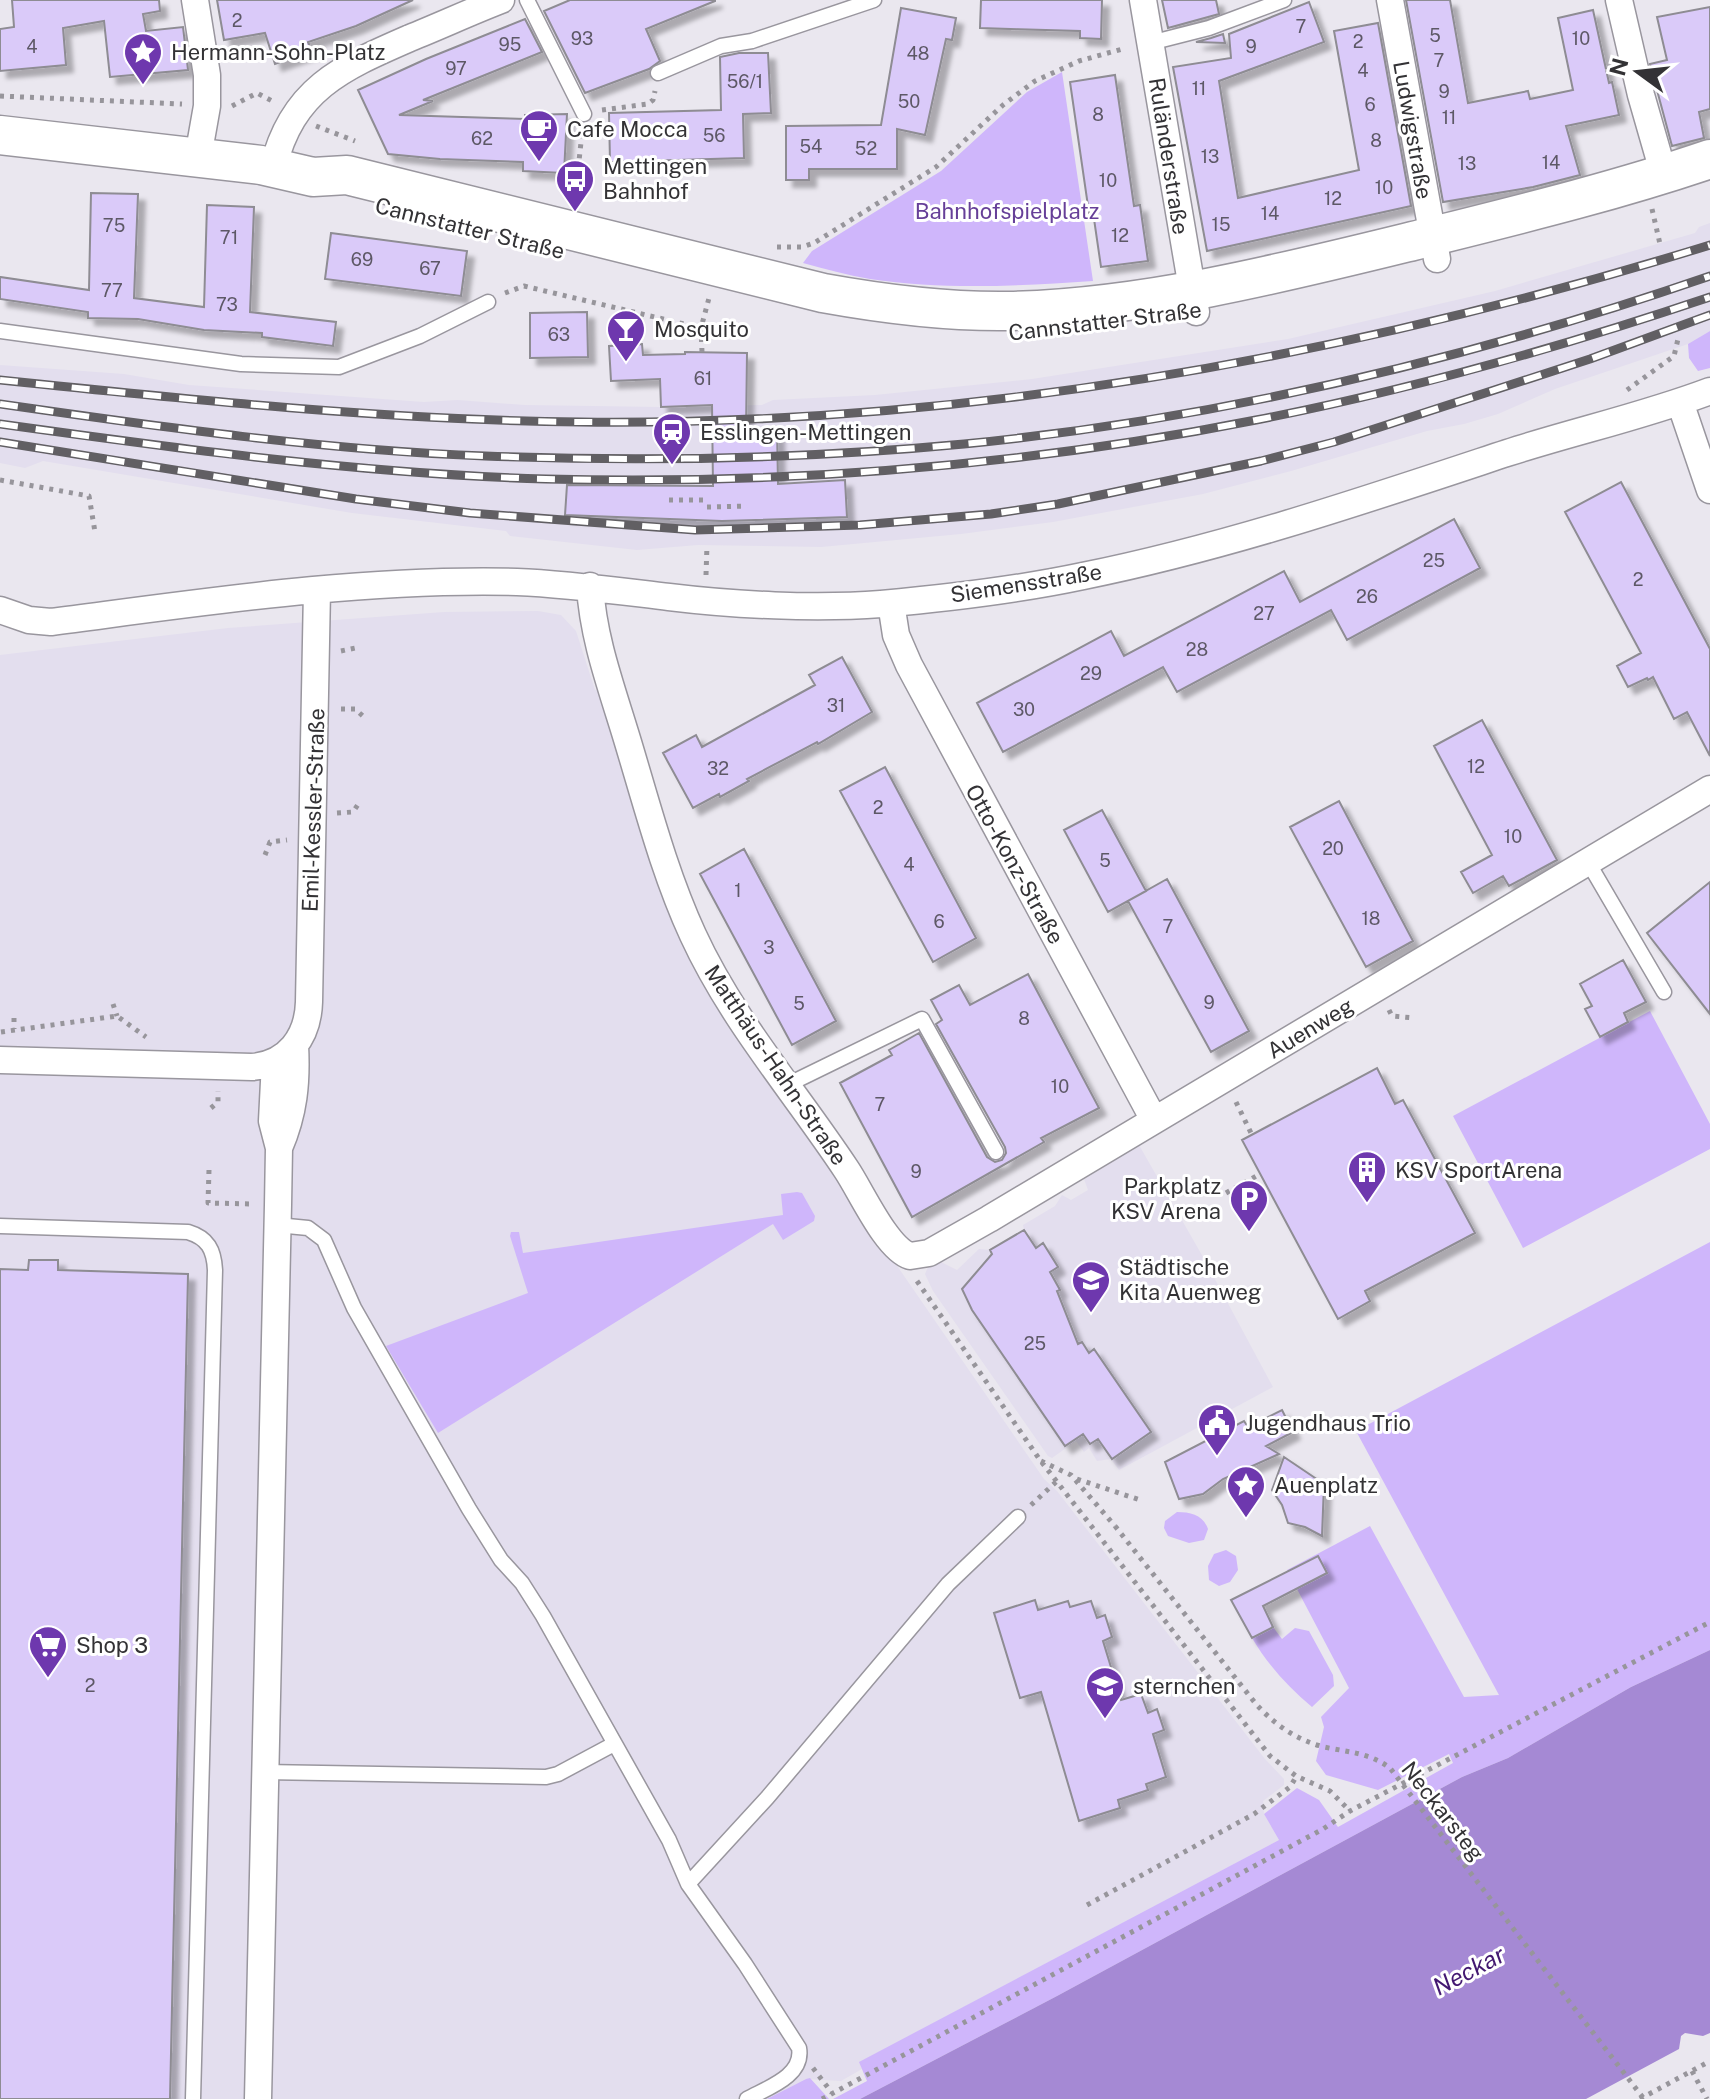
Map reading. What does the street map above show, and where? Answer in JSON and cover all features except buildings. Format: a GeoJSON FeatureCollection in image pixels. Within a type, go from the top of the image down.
{"type":"FeatureCollection","features":[{"type":"Feature","properties":{"kind":"main road","name":"Cannstatter Straße"},"geometry":{"type":"LineString","coordinates":[[0,135],[198,157],[313,177],[352,175],[823,293],[892,305],[982,311],[1194,300],[1314,288],[1710,159]]}},
{"type":"Feature","properties":{"kind":"main road","name":"Cannstatter Straße"},"geometry":{"type":"LineString","coordinates":[[313,177],[346,197],[837,319],[908,330],[970,334],[1063,330],[1194,300]]}},
{"type":"Feature","properties":{"kind":"main road","name":"Cannstatter Straße"},"geometry":{"type":"LineString","coordinates":[[1435,248],[1594,218],[1710,183]]}},
{"type":"Feature","properties":{"kind":"street"},"geometry":{"type":"LineString","coordinates":[[195,0],[207,75],[207,106],[198,157]]}},
{"type":"Feature","properties":{"kind":"street","name":"Ruländerstraße"},"geometry":{"type":"LineString","coordinates":[[1143,0],[1194,300]]}},
{"type":"Feature","properties":{"kind":"street","name":"Ludwigstraße"},"geometry":{"type":"LineString","coordinates":[[1390,0],[1435,248]]}},
{"type":"Feature","properties":{"kind":"street"},"geometry":{"type":"LineString","coordinates":[[1619,0],[1664,175]]}},
{"type":"Feature","properties":{"kind":"street"},"geometry":{"type":"LineString","coordinates":[[273,168],[280,141],[296,114],[319,87],[347,67],[493,1]]}},
{"type":"Feature","properties":{"kind":"street","name":"Siemensstraße"},"geometry":{"type":"LineString","coordinates":[[317,590],[460,582],[590,586],[673,598],[761,603],[891,603],[1053,582],[1159,559],[1292,521],[1710,391]]}},
{"type":"Feature","properties":{"kind":"street"},"geometry":{"type":"LineString","coordinates":[[1680,402],[1710,490]]}},
{"type":"Feature","properties":{"kind":"street","name":"Matthäus-Hahn-Straße"},"geometry":{"type":"LineString","coordinates":[[590,586],[594,629],[658,842],[683,911],[723,989],[847,1170],[894,1245],[906,1255]]}},
{"type":"Feature","properties":{"kind":"street"},"geometry":{"type":"LineString","coordinates":[[0,610],[29,620],[51,622],[317,590]]}},
{"type":"Feature","properties":{"kind":"street","name":"Emil-Kessler-Straße"},"geometry":{"type":"LineString","coordinates":[[258,2099],[279,1148],[272,1121],[285,1054],[303,1034],[309,1010],[317,590]]}},
{"type":"Feature","properties":{"kind":"street","name":"Otto-Konz-Straße"},"geometry":{"type":"LineString","coordinates":[[891,603],[896,635],[909,665],[1154,1120]]}},
{"type":"Feature","properties":{"kind":"street","name":"Auenweg"},"geometry":{"type":"LineString","coordinates":[[906,1255],[921,1256],[934,1251],[1710,789]]}},
{"type":"Feature","properties":{"kind":"street"},"geometry":{"type":"LineString","coordinates":[[0,1060],[252,1067],[285,1054]]}},
{"type":"Feature","properties":{"kind":"lane"},"geometry":{"type":"LineString","coordinates":[[527,0],[584,114]]}},
{"type":"Feature","properties":{"kind":"lane"},"geometry":{"type":"LineString","coordinates":[[658,73],[721,46],[752,41],[874,0]]}},
{"type":"Feature","properties":{"kind":"lane"},"geometry":{"type":"LineString","coordinates":[[1150,43],[1209,28],[1284,0]]}},
{"type":"Feature","properties":{"kind":"lane"},"geometry":{"type":"LineString","coordinates":[[0,331],[248,365],[330,368],[359,362],[488,302]]}},
{"type":"Feature","properties":{"kind":"lane"},"geometry":{"type":"LineString","coordinates":[[1588,862],[1664,992]]}},
{"type":"Feature","properties":{"kind":"lane"},"geometry":{"type":"LineString","coordinates":[[787,1085],[922,1019],[996,1152]]}},
{"type":"Feature","properties":{"kind":"lane"},"geometry":{"type":"LineString","coordinates":[[278,1215],[312,1229],[324,1240],[354,1308],[416,1418],[501,1560],[516,1575],[543,1616],[673,1847],[688,1884],[752,1974],[800,2051],[799,2064],[790,2074],[747,2099]]}},
{"type":"Feature","properties":{"kind":"lane"},"geometry":{"type":"LineString","coordinates":[[0,1226],[188,1232],[207,1241],[214,1255],[193,2099]]}},
{"type":"Feature","properties":{"kind":"lane"},"geometry":{"type":"LineString","coordinates":[[688,1884],[767,1798],[948,1584],[1018,1517]]}},
{"type":"Feature","properties":{"kind":"lane"},"geometry":{"type":"LineString","coordinates":[[264,1772],[546,1777],[558,1774],[614,1744]]}},
{"type":"Feature","properties":{"kind":"path"},"geometry":{"type":"LineString","coordinates":[[774,247],[802,247],[814,243],[936,167],[1003,105],[1043,76],[1105,52],[1150,43]]}},
{"type":"Feature","properties":{"kind":"path"},"geometry":{"type":"LineString","coordinates":[[575,199],[584,114],[651,103],[658,73]]}},
{"type":"Feature","properties":{"kind":"path"},"geometry":{"type":"LineString","coordinates":[[0,96],[230,107],[257,93],[296,114]]}},
{"type":"Feature","properties":{"kind":"path"},"geometry":{"type":"LineString","coordinates":[[488,302],[524,286],[701,328]]}},
{"type":"Feature","properties":{"kind":"path"},"geometry":{"type":"LineString","coordinates":[[702,352],[701,328],[711,288]]}},
{"type":"Feature","properties":{"kind":"path"},"geometry":{"type":"LineString","coordinates":[[1634,417],[1626,390],[1674,356],[1678,339]]}},
{"type":"Feature","properties":{"kind":"path"},"geometry":{"type":"LineString","coordinates":[[705,439],[756,437]]}},
{"type":"Feature","properties":{"kind":"path"},"geometry":{"type":"LineString","coordinates":[[0,480],[89,496],[95,532]]}},
{"type":"Feature","properties":{"kind":"path"},"geometry":{"type":"LineString","coordinates":[[669,500],[707,500]]}},
{"type":"Feature","properties":{"kind":"path"},"geometry":{"type":"LineString","coordinates":[[707,507],[747,506]]}},
{"type":"Feature","properties":{"kind":"path"},"geometry":{"type":"LineString","coordinates":[[706,574],[707,545]]}},
{"type":"Feature","properties":{"kind":"path"},"geometry":{"type":"LineString","coordinates":[[288,840],[288,854]]}},
{"type":"Feature","properties":{"kind":"path"},"geometry":{"type":"LineString","coordinates":[[113,1004],[117,1016]]}},
{"type":"Feature","properties":{"kind":"path"},"geometry":{"type":"LineString","coordinates":[[0,1032],[117,1016],[152,1042]]}},
{"type":"Feature","properties":{"kind":"path"},"geometry":{"type":"LineString","coordinates":[[14,1018],[14,1029]]}},
{"type":"Feature","properties":{"kind":"path"},"geometry":{"type":"LineString","coordinates":[[1242,1115],[1252,1135]]}},
{"type":"Feature","properties":{"kind":"path"},"geometry":{"type":"LineString","coordinates":[[209,1170],[208,1203],[278,1215]]}},
{"type":"Feature","properties":{"kind":"path"},"geometry":{"type":"LineString","coordinates":[[1226,1193],[1260,1174]]}},
{"type":"Feature","properties":{"kind":"path"},"geometry":{"type":"LineString","coordinates":[[906,1255],[917,1281],[1040,1460],[1270,1756],[1296,1776],[1330,1791],[1350,1811]]}},
{"type":"Feature","properties":{"kind":"path"},"geometry":{"type":"LineString","coordinates":[[1040,1460],[1066,1471],[1076,1479],[1143,1501]]}},
{"type":"Feature","properties":{"kind":"path","name":"Neckarsteg"},"geometry":{"type":"LineString","coordinates":[[1076,1479],[1272,1720],[1302,1739],[1376,1758],[1390,1768],[1642,2099]]}},
{"type":"Feature","properties":{"kind":"path"},"geometry":{"type":"LineString","coordinates":[[1018,1517],[1056,1482]]}},
{"type":"Feature","properties":{"kind":"path"},"geometry":{"type":"LineString","coordinates":[[822,2099],[1323,1829],[1350,1811],[1710,1622]]}},
{"type":"Feature","properties":{"kind":"path"},"geometry":{"type":"LineString","coordinates":[[1087,1905],[1254,1814],[1290,1787],[1296,1776]]}},
{"type":"Feature","properties":{"kind":"path"},"geometry":{"type":"LineString","coordinates":[[1642,2099],[1710,2061]]}},
{"type":"Feature","properties":{"kind":"path"},"geometry":{"type":"LineString","coordinates":[[1692,2071],[1707,2099]]}},
{"type":"Feature","properties":{"kind":"shaded area"},"geometry":{"type":"Polygon","coordinates":[[[1710,223],[1710,331],[1688,344],[1464,424],[1427,431],[1203,494],[1053,522],[821,547],[698,545],[637,550],[510,536],[506,531],[352,513],[43,461],[25,468],[0,463],[0,365],[124,374],[189,385],[424,402],[458,400],[525,405],[661,407],[762,405],[773,400],[875,395],[1032,379],[1288,339],[1495,291],[1695,233],[1699,227],[1710,223]]]}},
{"type":"Feature","properties":{"kind":"shaded area"},"geometry":{"type":"Polygon","coordinates":[[[538,611],[561,615],[576,631],[595,690],[600,691],[651,856],[800,1125],[1044,1479],[1057,1491],[1265,1759],[1284,1779],[1284,1785],[1263,1801],[1264,1814],[1279,1840],[860,2062],[862,2069],[841,2081],[806,2079],[767,2099],[0,2099],[0,655],[228,628],[444,612],[538,611]]]}},
{"type":"Feature","properties":{"kind":"shaded area","name":"Städtische Kita Auenweg"},"geometry":{"type":"Polygon","coordinates":[[[1139,1145],[1273,1387],[1119,1470],[1111,1459],[1097,1461],[1089,1448],[1084,1452],[1076,1441],[1052,1458],[1048,1456],[933,1291],[925,1274],[928,1267],[939,1261],[957,1270],[979,1249],[990,1250],[1024,1230],[1023,1225],[1055,1206],[1062,1195],[1071,1200],[1088,1190],[1084,1179],[1139,1145]]]}},
{"type":"Feature","properties":{"kind":"green space","name":"Bahnhofspielplatz"},"geometry":{"type":"Polygon","coordinates":[[[1062,72],[1093,281],[925,285],[870,279],[803,263],[812,251],[941,171],[1027,92],[1062,72]]]}},
{"type":"Feature","properties":{"kind":"green space"},"geometry":{"type":"Polygon","coordinates":[[[1710,331],[1710,368],[1698,371],[1689,358],[1688,344],[1710,331]]]}},
{"type":"Feature","properties":{"kind":"green space"},"geometry":{"type":"Polygon","coordinates":[[[1650,1011],[1710,1124],[1710,1149],[1523,1248],[1453,1116],[1650,1011]]]}},
{"type":"Feature","properties":{"kind":"green space"},"geometry":{"type":"Polygon","coordinates":[[[802,1193],[815,1216],[814,1221],[783,1240],[773,1224],[438,1433],[386,1346],[528,1293],[511,1232],[519,1232],[523,1253],[783,1215],[781,1194],[802,1193]]]}},
{"type":"Feature","properties":{"kind":"green space"},"geometry":{"type":"Polygon","coordinates":[[[1710,1242],[1710,1650],[1631,1687],[1508,1758],[1462,1777],[860,2099],[833,2099],[867,2081],[859,2062],[1279,1840],[1264,1814],[1297,1788],[1319,1800],[1338,1827],[1453,1763],[1449,1754],[1378,1790],[1326,1775],[1316,1761],[1324,1727],[1321,1717],[1349,1688],[1287,1570],[1370,1526],[1464,1697],[1499,1695],[1356,1431],[1710,1242]]]}},
{"type":"Feature","properties":{"kind":"green space"},"geometry":{"type":"Polygon","coordinates":[[[1177,1512],[1192,1514],[1203,1520],[1208,1529],[1204,1540],[1189,1543],[1168,1536],[1165,1521],[1177,1512]]]}},
{"type":"Feature","properties":{"kind":"green space"},"geometry":{"type":"Polygon","coordinates":[[[1226,1550],[1236,1556],[1238,1570],[1230,1582],[1219,1586],[1209,1580],[1208,1566],[1214,1554],[1226,1550]]]}},
{"type":"Feature","properties":{"kind":"green space"},"geometry":{"type":"Polygon","coordinates":[[[1273,1627],[1282,1639],[1295,1628],[1309,1631],[1333,1675],[1334,1686],[1312,1707],[1279,1675],[1252,1638],[1273,1627]]]}},
{"type":"Feature","properties":{"kind":"green space"},"geometry":{"type":"Polygon","coordinates":[[[810,2078],[829,2099],[767,2099],[806,2079],[810,2078]]]}},
{"type":"Feature","properties":{"kind":"water","name":"Neckar"},"geometry":{"type":"Polygon","coordinates":[[[1710,1650],[1710,2033],[1703,2036],[1685,2033],[1681,2036],[1679,2049],[1586,2099],[860,2099],[1462,1777],[1508,1758],[1631,1687],[1710,1650]]]}},
{"type":"Feature","properties":{"kind":"railway"},"geometry":{"type":"LineString","coordinates":[[0,380],[290,408],[508,420],[725,420],[868,412],[1010,398],[1293,352],[1433,321],[1710,245]]}},
{"type":"Feature","properties":{"kind":"railway"},"geometry":{"type":"LineString","coordinates":[[0,404],[242,436],[424,453],[665,459],[904,449],[1059,433],[1154,419],[1342,382],[1527,334],[1710,276]]}},
{"type":"Feature","properties":{"kind":"railway"},"geometry":{"type":"LineString","coordinates":[[0,424],[272,459],[477,476],[724,479],[902,469],[1168,436],[1314,408],[1485,366],[1710,297]]}},
{"type":"Feature","properties":{"kind":"railway"},"geometry":{"type":"LineString","coordinates":[[0,442],[356,499],[470,513],[695,530],[860,525],[991,514],[1058,504],[1261,461],[1334,442],[1590,359],[1710,315]]}},
{"type":"Feature","properties":{"kind":"place","name":"Hermann-Sohn-Platz"},"geometry":{"type":"Point","coordinates":[143,86]}},
{"type":"Feature","properties":{"kind":"place","name":"Cafe Mocca"},"geometry":{"type":"Point","coordinates":[539,163]}},
{"type":"Feature","properties":{"kind":"place","name":"Mettingen Bahnhof"},"geometry":{"type":"Point","coordinates":[575,213]}},
{"type":"Feature","properties":{"kind":"place","name":"Mosquito"},"geometry":{"type":"Point","coordinates":[626,363]}},
{"type":"Feature","properties":{"kind":"place","name":"Esslingen-Mettingen"},"geometry":{"type":"Point","coordinates":[672,466]}},
{"type":"Feature","properties":{"kind":"place","name":"KSV SportArena"},"geometry":{"type":"Point","coordinates":[1367,1204]}},
{"type":"Feature","properties":{"kind":"place","name":"Parkplatz KSV Arena"},"geometry":{"type":"Point","coordinates":[1249,1233]}},
{"type":"Feature","properties":{"kind":"place","name":"Städtische Kita Auenweg"},"geometry":{"type":"Point","coordinates":[1091,1314]}},
{"type":"Feature","properties":{"kind":"place","name":"Jugendhaus Trio"},"geometry":{"type":"Point","coordinates":[1217,1457]}},
{"type":"Feature","properties":{"kind":"place","name":"Auenplatz"},"geometry":{"type":"Point","coordinates":[1246,1519]}},
{"type":"Feature","properties":{"kind":"place","name":"Shop 3"},"geometry":{"type":"Point","coordinates":[48,1679]}},
{"type":"Feature","properties":{"kind":"place","name":"sternchen"},"geometry":{"type":"Point","coordinates":[1105,1720]}}]}
